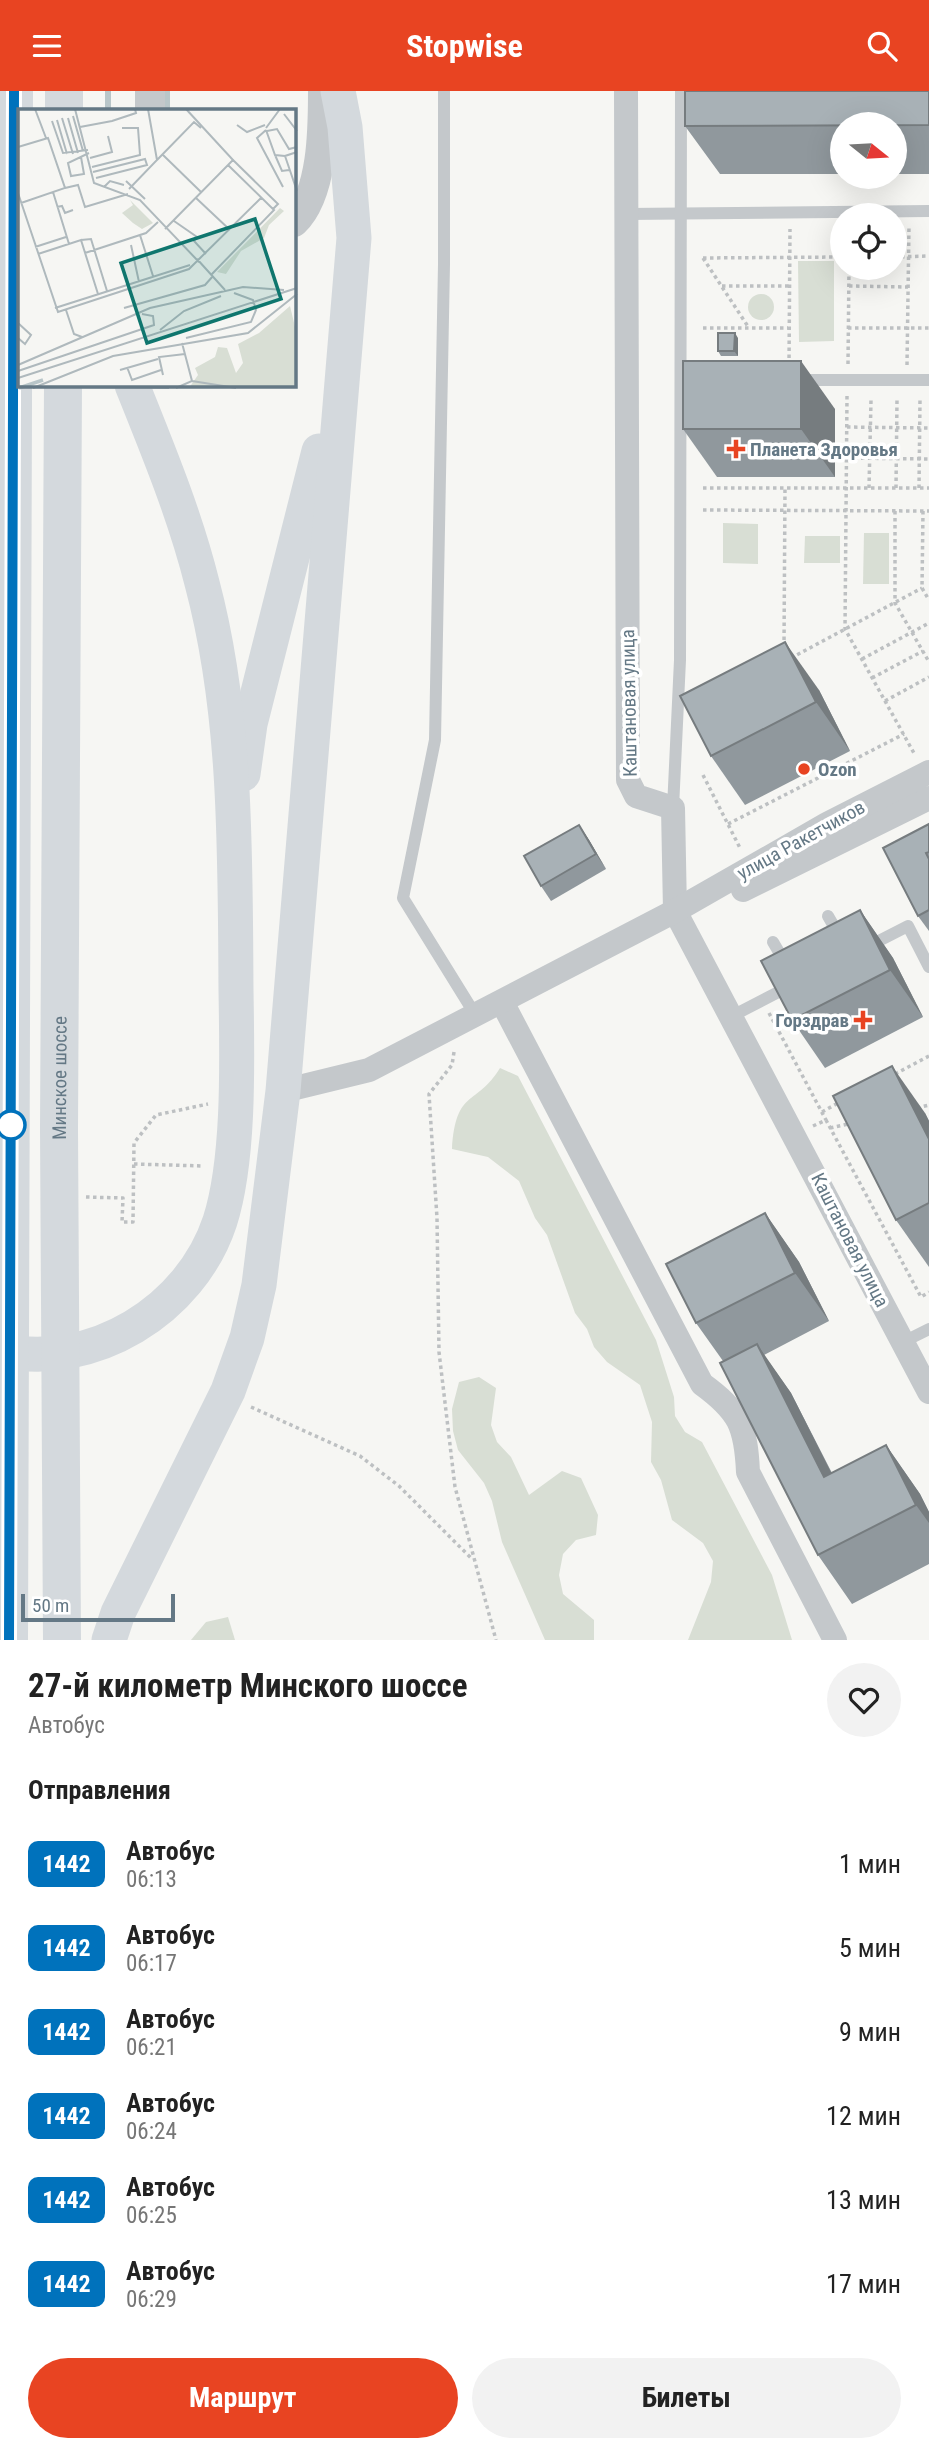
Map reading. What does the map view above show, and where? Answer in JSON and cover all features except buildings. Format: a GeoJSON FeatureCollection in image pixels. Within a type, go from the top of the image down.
{"type":"FeatureCollection","features":[{"type":"Feature","properties":{"kind":"highway"},"geometry":{"type":"LineString","coordinates":[[9,1640],[14,91]]}},
{"type":"Feature","properties":{"kind":"highway"},"geometry":{"type":"LineString","coordinates":[[64,91],[64,109]]}},
{"type":"Feature","properties":{"kind":"highway","name":"Минское шоссе"},"geometry":{"type":"LineString","coordinates":[[62,1640],[59,1129],[63,387]]}},
{"type":"Feature","properties":{"kind":"main road"},"geometry":{"type":"LineString","coordinates":[[70,91],[72,109]]}},
{"type":"Feature","properties":{"kind":"main road"},"geometry":{"type":"LineString","coordinates":[[109,1640],[134,1579],[228,1391],[247,1338],[261,1273],[283,1091],[354,238],[345,127],[338,91]]}},
{"type":"Feature","properties":{"kind":"main road"},"geometry":{"type":"LineString","coordinates":[[234,837],[250,725],[309,493],[348,312]]}},
{"type":"Feature","properties":{"kind":"main road"},"geometry":{"type":"LineString","coordinates":[[0,1350],[50,1354],[87,1347],[155,1314],[182,1288],[204,1257],[219,1222],[228,1185],[237,1058],[234,837],[222,691],[203,585],[171,483],[133,387]]}},
{"type":"Feature","properties":{"kind":"street"},"geometry":{"type":"LineString","coordinates":[[150,91],[150,109]]}},
{"type":"Feature","properties":{"kind":"street"},"geometry":{"type":"LineString","coordinates":[[296,218],[311,191],[323,142],[323,91]]}},
{"type":"Feature","properties":{"kind":"street","name":"Каштановая улица"},"geometry":{"type":"LineString","coordinates":[[626,91],[628,780],[636,796],[673,809],[675,911],[929,1392]]}},
{"type":"Feature","properties":{"kind":"street","name":"улица Ракетчиков"},"geometry":{"type":"LineString","coordinates":[[283,1091],[369,1070],[476,1017],[675,911],[924,767]]}},
{"type":"Feature","properties":{"kind":"street","name":"улица Ракетчиков"},"geometry":{"type":"LineString","coordinates":[[675,911],[739,892],[929,797]]}},
{"type":"Feature","properties":{"kind":"street"},"geometry":{"type":"LineString","coordinates":[[502,1002],[702,1384],[723,1399],[738,1417],[747,1443],[747,1472],[835,1640]]}},
{"type":"Feature","properties":{"kind":"lane"},"geometry":{"type":"LineString","coordinates":[[444,91],[444,278],[435,740],[403,898],[476,1017]]}},
{"type":"Feature","properties":{"kind":"lane"},"geometry":{"type":"LineString","coordinates":[[673,809],[680,660],[686,379],[681,213],[681,91]]}},
{"type":"Feature","properties":{"kind":"lane"},"geometry":{"type":"LineString","coordinates":[[626,214],[929,211]]}},
{"type":"Feature","properties":{"kind":"lane"},"geometry":{"type":"LineString","coordinates":[[789,380],[929,380]]}},
{"type":"Feature","properties":{"kind":"lane"},"geometry":{"type":"LineString","coordinates":[[828,916],[848,950],[908,926],[929,967]]}},
{"type":"Feature","properties":{"kind":"lane"},"geometry":{"type":"LineString","coordinates":[[732,1016],[802,980],[774,942]]}},
{"type":"Feature","properties":{"kind":"lane"},"geometry":{"type":"LineString","coordinates":[[903,1342],[929,1329]]}},
{"type":"Feature","properties":{"kind":"path"},"geometry":{"type":"LineString","coordinates":[[789,380],[791,212]]}},
{"type":"Feature","properties":{"kind":"path"},"geometry":{"type":"LineString","coordinates":[[907,380],[909,212]]}},
{"type":"Feature","properties":{"kind":"path"},"geometry":{"type":"LineString","coordinates":[[908,257],[929,256]]}},
{"type":"Feature","properties":{"kind":"path"},"geometry":{"type":"LineString","coordinates":[[749,328],[703,258],[830,257]]}},
{"type":"Feature","properties":{"kind":"path"},"geometry":{"type":"LineString","coordinates":[[849,280],[845,629],[924,767]]}},
{"type":"Feature","properties":{"kind":"path"},"geometry":{"type":"LineString","coordinates":[[722,286],[790,286]]}},
{"type":"Feature","properties":{"kind":"path"},"geometry":{"type":"LineString","coordinates":[[849,286],[908,287]]}},
{"type":"Feature","properties":{"kind":"path"},"geometry":{"type":"LineString","coordinates":[[703,328],[789,328]]}},
{"type":"Feature","properties":{"kind":"path"},"geometry":{"type":"LineString","coordinates":[[848,328],[929,328]]}},
{"type":"Feature","properties":{"kind":"path"},"geometry":{"type":"LineString","coordinates":[[869,488],[871,400]]}},
{"type":"Feature","properties":{"kind":"path"},"geometry":{"type":"LineString","coordinates":[[896,488],[897,400]]}},
{"type":"Feature","properties":{"kind":"path"},"geometry":{"type":"LineString","coordinates":[[919,400],[919,488]]}},
{"type":"Feature","properties":{"kind":"path"},"geometry":{"type":"LineString","coordinates":[[847,427],[929,428]]}},
{"type":"Feature","properties":{"kind":"path"},"geometry":{"type":"LineString","coordinates":[[847,458],[929,459]]}},
{"type":"Feature","properties":{"kind":"path"},"geometry":{"type":"LineString","coordinates":[[703,488],[929,488]]}},
{"type":"Feature","properties":{"kind":"path"},"geometry":{"type":"LineString","coordinates":[[784,648],[785,488]]}},
{"type":"Feature","properties":{"kind":"path"},"geometry":{"type":"LineString","coordinates":[[703,510],[929,511]]}},
{"type":"Feature","properties":{"kind":"path"},"geometry":{"type":"LineString","coordinates":[[895,511],[895,603],[929,662]]}},
{"type":"Feature","properties":{"kind":"path"},"geometry":{"type":"LineString","coordinates":[[923,511],[922,588],[929,600]]}},
{"type":"Feature","properties":{"kind":"path"},"geometry":{"type":"LineString","coordinates":[[784,662],[922,588]]}},
{"type":"Feature","properties":{"kind":"path"},"geometry":{"type":"LineString","coordinates":[[862,659],[929,623]]}},
{"type":"Feature","properties":{"kind":"path"},"geometry":{"type":"LineString","coordinates":[[872,678],[923,651]]}},
{"type":"Feature","properties":{"kind":"path"},"geometry":{"type":"LineString","coordinates":[[885,701],[929,677]]}},
{"type":"Feature","properties":{"kind":"path"},"geometry":{"type":"LineString","coordinates":[[728,824],[904,734]]}},
{"type":"Feature","properties":{"kind":"path"},"geometry":{"type":"LineString","coordinates":[[703,775],[741,849]]}},
{"type":"Feature","properties":{"kind":"path"},"geometry":{"type":"LineString","coordinates":[[780,1006],[769,1012],[825,1120],[920,1297],[929,1292]]}},
{"type":"Feature","properties":{"kind":"path"},"geometry":{"type":"LineString","coordinates":[[456,1040],[452,1065],[429,1094],[437,1217],[439,1352],[455,1487],[496,1640]]}},
{"type":"Feature","properties":{"kind":"path"},"geometry":{"type":"LineString","coordinates":[[893,1075],[929,1056]]}},
{"type":"Feature","properties":{"kind":"path"},"geometry":{"type":"LineString","coordinates":[[822,1112],[845,1100]]}},
{"type":"Feature","properties":{"kind":"path"},"geometry":{"type":"LineString","coordinates":[[123,1198],[122,1222],[134,1222],[134,1143],[156,1115],[218,1101]]}},
{"type":"Feature","properties":{"kind":"path"},"geometry":{"type":"LineString","coordinates":[[904,1111],[929,1105]]}},
{"type":"Feature","properties":{"kind":"path"},"geometry":{"type":"LineString","coordinates":[[795,1134],[825,1120]]}},
{"type":"Feature","properties":{"kind":"path"},"geometry":{"type":"LineString","coordinates":[[830,1128],[855,1122]]}},
{"type":"Feature","properties":{"kind":"path"},"geometry":{"type":"LineString","coordinates":[[134,1164],[215,1167]]}},
{"type":"Feature","properties":{"kind":"path"},"geometry":{"type":"LineString","coordinates":[[243,1403],[360,1455],[399,1486],[474,1561]]}},
{"type":"Feature","properties":{"kind":"shaded area"},"geometry":{"type":"Polygon","coordinates":[[[798,261],[830,261],[830,280],[834,280],[834,341],[799,342],[798,261]]]}},
{"type":"Feature","properties":{"kind":"shaded area"},"geometry":{"type":"Polygon","coordinates":[[[761,294],[770,298],[774,307],[770,316],[761,320],[752,316],[748,307],[752,298],[761,294]]]}},
{"type":"Feature","properties":{"kind":"shaded area"},"geometry":{"type":"Polygon","coordinates":[[[723,523],[758,524],[758,564],[723,563],[723,523]]]}},
{"type":"Feature","properties":{"kind":"shaded area"},"geometry":{"type":"Polygon","coordinates":[[[864,533],[889,533],[889,584],[863,584],[864,533]]]}},
{"type":"Feature","properties":{"kind":"shaded area"},"geometry":{"type":"Polygon","coordinates":[[[805,536],[840,536],[840,563],[804,563],[805,536]]]}},
{"type":"Feature","properties":{"kind":"shaded area"},"geometry":{"type":"Polygon","coordinates":[[[500,1068],[518,1076],[656,1340],[674,1397],[675,1416],[685,1432],[702,1442],[772,1575],[792,1640],[688,1640],[711,1582],[713,1561],[703,1543],[672,1520],[661,1480],[651,1462],[652,1422],[640,1385],[607,1362],[594,1347],[587,1329],[575,1313],[547,1235],[535,1218],[519,1181],[488,1157],[452,1149],[454,1130],[463,1107],[483,1089],[500,1068]]]}},
{"type":"Feature","properties":{"kind":"shaded area"},"geometry":{"type":"Polygon","coordinates":[[[479,1377],[496,1388],[491,1425],[497,1442],[511,1457],[529,1495],[562,1471],[581,1478],[598,1515],[596,1535],[576,1540],[563,1554],[559,1575],[563,1594],[594,1620],[594,1640],[545,1640],[502,1542],[492,1501],[484,1483],[458,1450],[453,1431],[452,1409],[459,1382],[479,1377]]]}},
{"type":"Feature","properties":{"kind":"shaded area"},"geometry":{"type":"Polygon","coordinates":[[[228,1617],[235,1640],[191,1640],[206,1622],[228,1617]]]}},
{"type":"Feature","properties":{"kind":"waterway"},"geometry":{"type":"LineString","coordinates":[[108,91],[108,109]]}},
{"type":"Feature","properties":{"kind":"waterway"},"geometry":{"type":"LineString","coordinates":[[167,91],[167,109]]}},
{"type":"Feature","properties":{"kind":"bus line","name":"1442"},"geometry":{"type":"LineString","coordinates":[[9,1640],[14,91]]}},
{"type":"Feature","properties":{"kind":"place","name":"Планета Здоровья"},"geometry":{"type":"Point","coordinates":[736,449]}},
{"type":"Feature","properties":{"kind":"place","name":"Ozon"},"geometry":{"type":"Point","coordinates":[804,769]}},
{"type":"Feature","properties":{"kind":"place","name":"Горздрав"},"geometry":{"type":"Point","coordinates":[863,1020]}}]}
